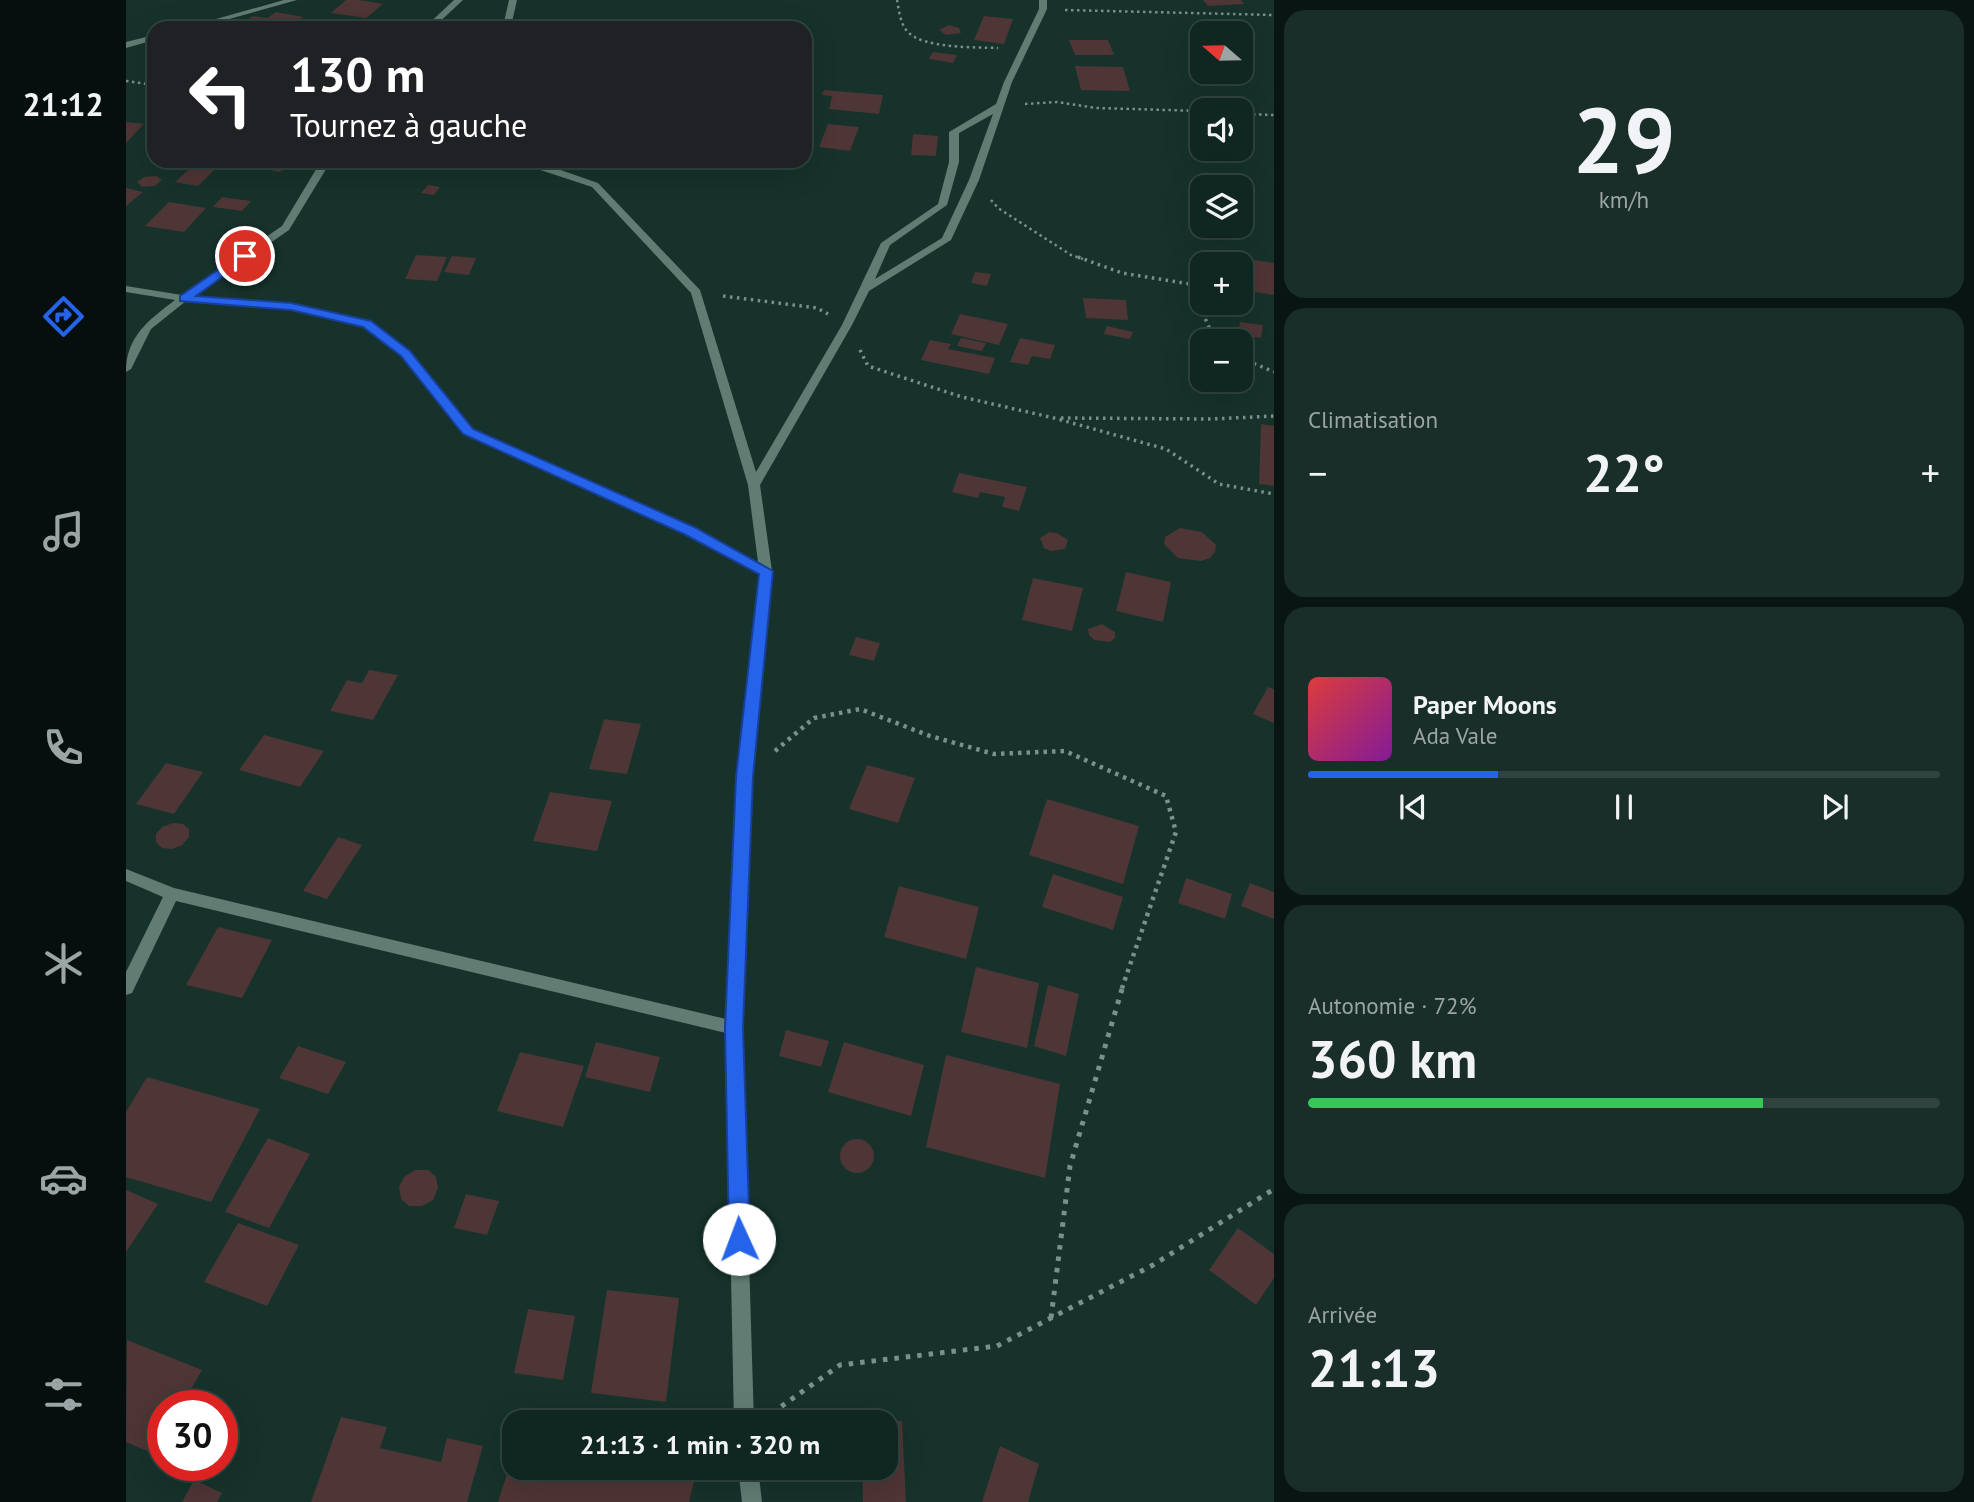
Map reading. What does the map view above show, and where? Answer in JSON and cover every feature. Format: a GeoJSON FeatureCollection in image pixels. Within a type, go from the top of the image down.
{"type":"FeatureCollection","features":[{"type":"Feature","properties":{"kind":"street"},"geometry":{"type":"LineString","coordinates":[[214,21],[293,0]]}},
{"type":"Feature","properties":{"kind":"street"},"geometry":{"type":"LineString","coordinates":[[436,21],[459,0]]}},
{"type":"Feature","properties":{"kind":"street"},"geometry":{"type":"LineString","coordinates":[[508,21],[513,0]]}},
{"type":"Feature","properties":{"kind":"street"},"geometry":{"type":"LineString","coordinates":[[865,289],[946,240],[974,180],[1000,104],[1043,4]]}},
{"type":"Feature","properties":{"kind":"street"},"geometry":{"type":"LineString","coordinates":[[126,45],[147,39]]}},
{"type":"Feature","properties":{"kind":"street"},"geometry":{"type":"LineString","coordinates":[[754,485],[847,325],[886,243],[942,205],[954,162],[954,132],[1000,104]]}},
{"type":"Feature","properties":{"kind":"street"},"geometry":{"type":"LineString","coordinates":[[126,369],[147,327],[184,298],[286,228],[323,168]]}},
{"type":"Feature","properties":{"kind":"street"},"geometry":{"type":"LineString","coordinates":[[546,168],[595,185],[696,292],[754,485],[766,571],[744,777],[734,1028],[744,1410]]}},
{"type":"Feature","properties":{"kind":"street"},"geometry":{"type":"LineString","coordinates":[[126,289],[184,298],[291,306],[367,324],[406,354],[468,432],[689,530],[766,571]]}},
{"type":"Feature","properties":{"kind":"street"},"geometry":{"type":"LineString","coordinates":[[126,876],[172,894],[734,1028]]}},
{"type":"Feature","properties":{"kind":"street"},"geometry":{"type":"LineString","coordinates":[[126,988],[172,894]]}},
{"type":"Feature","properties":{"kind":"street"},"geometry":{"type":"LineString","coordinates":[[749,1480],[751,1502]]}},
{"type":"Feature","properties":{"kind":"path"},"geometry":{"type":"LineString","coordinates":[[897,0],[903,25],[912,37],[943,45],[1024,50]]}},
{"type":"Feature","properties":{"kind":"path"},"geometry":{"type":"LineString","coordinates":[[1043,4],[1274,15]]}},
{"type":"Feature","properties":{"kind":"path"},"geometry":{"type":"LineString","coordinates":[[126,81],[147,84]]}},
{"type":"Feature","properties":{"kind":"path"},"geometry":{"type":"LineString","coordinates":[[1000,104],[1057,102],[1096,108],[1190,111]]}},
{"type":"Feature","properties":{"kind":"path"},"geometry":{"type":"LineString","coordinates":[[1253,114],[1274,115]]}},
{"type":"Feature","properties":{"kind":"path"},"geometry":{"type":"LineString","coordinates":[[974,180],[998,208],[1071,255],[1122,273],[1190,285],[1210,329]]}},
{"type":"Feature","properties":{"kind":"path"},"geometry":{"type":"LineString","coordinates":[[696,292],[817,308],[847,325],[868,366],[962,397],[1054,418],[1166,449],[1219,484],[1274,494]]}},
{"type":"Feature","properties":{"kind":"path"},"geometry":{"type":"LineString","coordinates":[[1253,363],[1274,372]]}},
{"type":"Feature","properties":{"kind":"path"},"geometry":{"type":"LineString","coordinates":[[1054,418],[1212,419],[1274,416]]}},
{"type":"Feature","properties":{"kind":"path"},"geometry":{"type":"LineString","coordinates":[[744,777],[814,718],[860,709],[930,736],[994,754],[1065,751],[1166,796],[1176,832],[1121,992],[1070,1166],[1051,1318]]}},
{"type":"Feature","properties":{"kind":"path"},"geometry":{"type":"LineString","coordinates":[[776,1410],[840,1365],[997,1346],[1153,1265],[1274,1189]]}},
{"type":"Feature","properties":{"kind":"building"},"geometry":{"type":"Polygon","coordinates":[[[346,0],[383,4],[366,18],[331,13],[346,0]]]}},
{"type":"Feature","properties":{"kind":"building"},"geometry":{"type":"Polygon","coordinates":[[[1203,0],[1241,0],[1244,4],[1208,6],[1203,0]]]}},
{"type":"Feature","properties":{"kind":"building"},"geometry":{"type":"Polygon","coordinates":[[[276,12],[303,17],[298,21],[246,21],[253,16],[267,18],[276,12]]]}},
{"type":"Feature","properties":{"kind":"building"},"geometry":{"type":"Polygon","coordinates":[[[984,16],[1013,19],[1004,44],[974,40],[984,16]]]}},
{"type":"Feature","properties":{"kind":"building"},"geometry":{"type":"Polygon","coordinates":[[[949,25],[959,28],[961,33],[946,35],[939,30],[949,25]]]}},
{"type":"Feature","properties":{"kind":"building"},"geometry":{"type":"Polygon","coordinates":[[[1069,40],[1108,40],[1114,55],[1075,55],[1069,40]]]}},
{"type":"Feature","properties":{"kind":"building"},"geometry":{"type":"Polygon","coordinates":[[[933,52],[957,55],[953,63],[929,59],[933,52]]]}},
{"type":"Feature","properties":{"kind":"building"},"geometry":{"type":"Polygon","coordinates":[[[1075,66],[1123,67],[1130,91],[1081,90],[1075,66]]]}},
{"type":"Feature","properties":{"kind":"building"},"geometry":{"type":"Polygon","coordinates":[[[824,90],[883,95],[879,114],[829,109],[832,96],[822,95],[824,90]]]}},
{"type":"Feature","properties":{"kind":"building"},"geometry":{"type":"Polygon","coordinates":[[[126,122],[144,124],[126,143],[126,122]]]}},
{"type":"Feature","properties":{"kind":"building"},"geometry":{"type":"Polygon","coordinates":[[[828,124],[859,127],[850,151],[819,147],[828,124]]]}},
{"type":"Feature","properties":{"kind":"building"},"geometry":{"type":"Polygon","coordinates":[[[913,134],[938,136],[936,156],[911,155],[913,134]]]}},
{"type":"Feature","properties":{"kind":"building"},"geometry":{"type":"Polygon","coordinates":[[[190,168],[216,168],[198,186],[175,182],[190,168]]]}},
{"type":"Feature","properties":{"kind":"building"},"geometry":{"type":"Polygon","coordinates":[[[266,168],[284,168],[280,172],[266,168]]]}},
{"type":"Feature","properties":{"kind":"building"},"geometry":{"type":"Polygon","coordinates":[[[156,176],[162,180],[155,186],[142,187],[137,182],[144,177],[156,176]]]}},
{"type":"Feature","properties":{"kind":"building"},"geometry":{"type":"Polygon","coordinates":[[[428,185],[440,187],[434,195],[421,193],[428,185]]]}},
{"type":"Feature","properties":{"kind":"building"},"geometry":{"type":"Polygon","coordinates":[[[126,188],[143,192],[126,206],[126,188]]]}},
{"type":"Feature","properties":{"kind":"building"},"geometry":{"type":"Polygon","coordinates":[[[222,197],[251,201],[242,211],[213,207],[222,197]]]}},
{"type":"Feature","properties":{"kind":"building"},"geometry":{"type":"Polygon","coordinates":[[[169,202],[206,208],[184,232],[145,226],[169,202]]]}},
{"type":"Feature","properties":{"kind":"building"},"geometry":{"type":"Polygon","coordinates":[[[416,255],[447,257],[437,281],[405,279],[416,255]]]}},
{"type":"Feature","properties":{"kind":"building"},"geometry":{"type":"Polygon","coordinates":[[[452,256],[476,258],[469,275],[444,272],[452,256]]]}},
{"type":"Feature","properties":{"kind":"building"},"geometry":{"type":"Polygon","coordinates":[[[1253,260],[1274,263],[1274,295],[1253,292],[1253,260]]]}},
{"type":"Feature","properties":{"kind":"building"},"geometry":{"type":"Polygon","coordinates":[[[975,272],[991,274],[987,286],[971,283],[975,272]]]}},
{"type":"Feature","properties":{"kind":"building"},"geometry":{"type":"Polygon","coordinates":[[[1083,298],[1126,300],[1128,320],[1086,318],[1083,298]]]}},
{"type":"Feature","properties":{"kind":"building"},"geometry":{"type":"Polygon","coordinates":[[[960,314],[1008,324],[999,345],[951,334],[960,314]]]}},
{"type":"Feature","properties":{"kind":"building"},"geometry":{"type":"Polygon","coordinates":[[[1240,322],[1263,325],[1261,338],[1253,337],[1253,329],[1239,329],[1240,322]]]}},
{"type":"Feature","properties":{"kind":"building"},"geometry":{"type":"Polygon","coordinates":[[[1107,326],[1133,332],[1130,339],[1104,334],[1107,326]]]}},
{"type":"Feature","properties":{"kind":"building"},"geometry":{"type":"Polygon","coordinates":[[[961,338],[986,343],[982,351],[957,346],[961,338]]]}},
{"type":"Feature","properties":{"kind":"building"},"geometry":{"type":"Polygon","coordinates":[[[1020,338],[1055,345],[1050,359],[1032,356],[1028,365],[1010,362],[1020,338]]]}},
{"type":"Feature","properties":{"kind":"building"},"geometry":{"type":"Polygon","coordinates":[[[930,340],[951,344],[948,349],[995,358],[989,374],[921,360],[930,340]]]}},
{"type":"Feature","properties":{"kind":"building"},"geometry":{"type":"Polygon","coordinates":[[[1261,424],[1274,426],[1274,486],[1259,484],[1261,424]]]}},
{"type":"Feature","properties":{"kind":"building"},"geometry":{"type":"Polygon","coordinates":[[[959,473],[1027,487],[1019,511],[1002,507],[1005,497],[980,492],[978,498],[952,492],[959,473]]]}},
{"type":"Feature","properties":{"kind":"building"},"geometry":{"type":"Polygon","coordinates":[[[1180,528],[1202,532],[1216,545],[1215,552],[1210,558],[1201,561],[1178,558],[1164,544],[1165,537],[1180,528]]]}},
{"type":"Feature","properties":{"kind":"building"},"geometry":{"type":"Polygon","coordinates":[[[1049,532],[1057,533],[1068,540],[1065,549],[1051,551],[1044,548],[1040,538],[1049,532]]]}},
{"type":"Feature","properties":{"kind":"building"},"geometry":{"type":"Polygon","coordinates":[[[1126,572],[1171,582],[1163,622],[1116,611],[1126,572]]]}},
{"type":"Feature","properties":{"kind":"building"},"geometry":{"type":"Polygon","coordinates":[[[1033,578],[1083,588],[1072,631],[1022,620],[1033,578]]]}},
{"type":"Feature","properties":{"kind":"building"},"geometry":{"type":"Polygon","coordinates":[[[1102,624],[1115,632],[1115,638],[1110,642],[1094,640],[1089,635],[1088,629],[1102,624]]]}},
{"type":"Feature","properties":{"kind":"building"},"geometry":{"type":"Polygon","coordinates":[[[856,637],[880,643],[874,661],[849,655],[856,637]]]}},
{"type":"Feature","properties":{"kind":"building"},"geometry":{"type":"Polygon","coordinates":[[[369,670],[398,675],[373,720],[330,711],[347,680],[362,683],[369,670]]]}},
{"type":"Feature","properties":{"kind":"building"},"geometry":{"type":"Polygon","coordinates":[[[1268,687],[1274,689],[1274,723],[1253,714],[1268,687]]]}},
{"type":"Feature","properties":{"kind":"building"},"geometry":{"type":"Polygon","coordinates":[[[604,719],[641,724],[627,774],[589,769],[604,719]]]}},
{"type":"Feature","properties":{"kind":"building"},"geometry":{"type":"Polygon","coordinates":[[[264,735],[324,751],[300,787],[239,770],[264,735]]]}},
{"type":"Feature","properties":{"kind":"building"},"geometry":{"type":"Polygon","coordinates":[[[166,763],[203,772],[174,814],[136,804],[166,763]]]}},
{"type":"Feature","properties":{"kind":"building"},"geometry":{"type":"Polygon","coordinates":[[[867,765],[915,778],[898,823],[849,809],[867,765]]]}},
{"type":"Feature","properties":{"kind":"building"},"geometry":{"type":"Polygon","coordinates":[[[550,792],[612,801],[597,851],[533,841],[550,792]]]}},
{"type":"Feature","properties":{"kind":"building"},"geometry":{"type":"Polygon","coordinates":[[[1047,799],[1139,826],[1123,884],[1029,855],[1047,799]]]}},
{"type":"Feature","properties":{"kind":"building"},"geometry":{"type":"Polygon","coordinates":[[[173,823],[183,824],[189,829],[189,837],[182,845],[172,849],[162,848],[156,842],[156,834],[162,827],[173,823]]]}},
{"type":"Feature","properties":{"kind":"building"},"geometry":{"type":"Polygon","coordinates":[[[338,837],[362,845],[327,899],[303,891],[338,837]]]}},
{"type":"Feature","properties":{"kind":"building"},"geometry":{"type":"Polygon","coordinates":[[[1053,874],[1123,897],[1113,930],[1042,907],[1053,874]]]}},
{"type":"Feature","properties":{"kind":"building"},"geometry":{"type":"Polygon","coordinates":[[[1186,878],[1232,894],[1225,919],[1178,903],[1186,878]]]}},
{"type":"Feature","properties":{"kind":"building"},"geometry":{"type":"Polygon","coordinates":[[[1250,883],[1274,892],[1274,919],[1241,906],[1250,883]]]}},
{"type":"Feature","properties":{"kind":"building"},"geometry":{"type":"Polygon","coordinates":[[[899,886],[979,907],[966,959],[884,937],[899,886]]]}},
{"type":"Feature","properties":{"kind":"building"},"geometry":{"type":"Polygon","coordinates":[[[218,927],[272,940],[242,998],[186,985],[218,927]]]}},
{"type":"Feature","properties":{"kind":"building"},"geometry":{"type":"Polygon","coordinates":[[[976,967],[1039,983],[1027,1048],[961,1032],[976,967]]]}},
{"type":"Feature","properties":{"kind":"building"},"geometry":{"type":"Polygon","coordinates":[[[1048,985],[1079,994],[1066,1056],[1034,1046],[1048,985]]]}},
{"type":"Feature","properties":{"kind":"building"},"geometry":{"type":"Polygon","coordinates":[[[786,1030],[829,1041],[821,1067],[779,1056],[786,1030]]]}},
{"type":"Feature","properties":{"kind":"building"},"geometry":{"type":"Polygon","coordinates":[[[596,1042],[660,1057],[650,1092],[585,1077],[596,1042]]]}},
{"type":"Feature","properties":{"kind":"building"},"geometry":{"type":"Polygon","coordinates":[[[844,1042],[924,1065],[911,1116],[828,1092],[844,1042]]]}},
{"type":"Feature","properties":{"kind":"building"},"geometry":{"type":"Polygon","coordinates":[[[298,1046],[346,1062],[328,1094],[279,1078],[298,1046]]]}},
{"type":"Feature","properties":{"kind":"building"},"geometry":{"type":"Polygon","coordinates":[[[520,1052],[584,1066],[563,1127],[497,1111],[520,1052]]]}},
{"type":"Feature","properties":{"kind":"building"},"geometry":{"type":"Polygon","coordinates":[[[946,1055],[1060,1084],[1045,1178],[926,1147],[946,1055]]]}},
{"type":"Feature","properties":{"kind":"building"},"geometry":{"type":"Polygon","coordinates":[[[147,1077],[260,1109],[211,1202],[126,1177],[126,1112],[147,1077]]]}},
{"type":"Feature","properties":{"kind":"building"},"geometry":{"type":"Polygon","coordinates":[[[268,1138],[310,1154],[269,1228],[225,1212],[268,1138]]]}},
{"type":"Feature","properties":{"kind":"building"},"geometry":{"type":"Polygon","coordinates":[[[857,1139],[869,1144],[874,1156],[869,1168],[857,1173],[845,1168],[840,1156],[845,1144],[857,1139]]]}},
{"type":"Feature","properties":{"kind":"building"},"geometry":{"type":"Polygon","coordinates":[[[415,1170],[428,1170],[436,1177],[438,1188],[433,1200],[422,1206],[409,1206],[401,1199],[399,1187],[404,1177],[415,1170]]]}},
{"type":"Feature","properties":{"kind":"building"},"geometry":{"type":"Polygon","coordinates":[[[126,1190],[158,1204],[126,1252],[126,1190]]]}},
{"type":"Feature","properties":{"kind":"building"},"geometry":{"type":"Polygon","coordinates":[[[466,1194],[499,1201],[487,1235],[454,1228],[466,1194]]]}},
{"type":"Feature","properties":{"kind":"building"},"geometry":{"type":"Polygon","coordinates":[[[238,1223],[299,1245],[267,1306],[204,1282],[238,1223]]]}},
{"type":"Feature","properties":{"kind":"building"},"geometry":{"type":"Polygon","coordinates":[[[1238,1228],[1274,1254],[1274,1278],[1256,1305],[1209,1270],[1238,1228]]]}},
{"type":"Feature","properties":{"kind":"building"},"geometry":{"type":"Polygon","coordinates":[[[607,1290],[679,1298],[666,1402],[591,1393],[607,1290]]]}},
{"type":"Feature","properties":{"kind":"building"},"geometry":{"type":"Polygon","coordinates":[[[528,1309],[575,1316],[563,1380],[514,1373],[528,1309]]]}},
{"type":"Feature","properties":{"kind":"building"},"geometry":{"type":"Polygon","coordinates":[[[127,1340],[202,1370],[191,1390],[147,1390],[147,1451],[126,1442],[127,1340]]]}},
{"type":"Feature","properties":{"kind":"building"},"geometry":{"type":"Polygon","coordinates":[[[341,1417],[387,1427],[380,1448],[441,1462],[447,1438],[483,1446],[467,1502],[311,1502],[341,1417]]]}},
{"type":"Feature","properties":{"kind":"building"},"geometry":{"type":"Polygon","coordinates":[[[898,1421],[902,1421],[906,1502],[863,1502],[862,1480],[898,1480],[898,1421]]]}},
{"type":"Feature","properties":{"kind":"building"},"geometry":{"type":"Polygon","coordinates":[[[1000,1446],[1039,1464],[1028,1502],[982,1502],[1000,1446]]]}},
{"type":"Feature","properties":{"kind":"building"},"geometry":{"type":"Polygon","coordinates":[[[505,1480],[694,1480],[689,1502],[498,1502],[505,1480]]]}},
{"type":"Feature","properties":{"kind":"building"},"geometry":{"type":"Polygon","coordinates":[[[193,1481],[222,1493],[217,1502],[182,1502],[193,1481]]]}},
{"type":"Feature","properties":{"kind":"route"},"geometry":{"type":"LineString","coordinates":[[245,256],[184,298],[291,306],[367,324],[406,354],[468,432],[689,530],[766,571],[744,777],[734,1028],[739,1239]]}}]}
